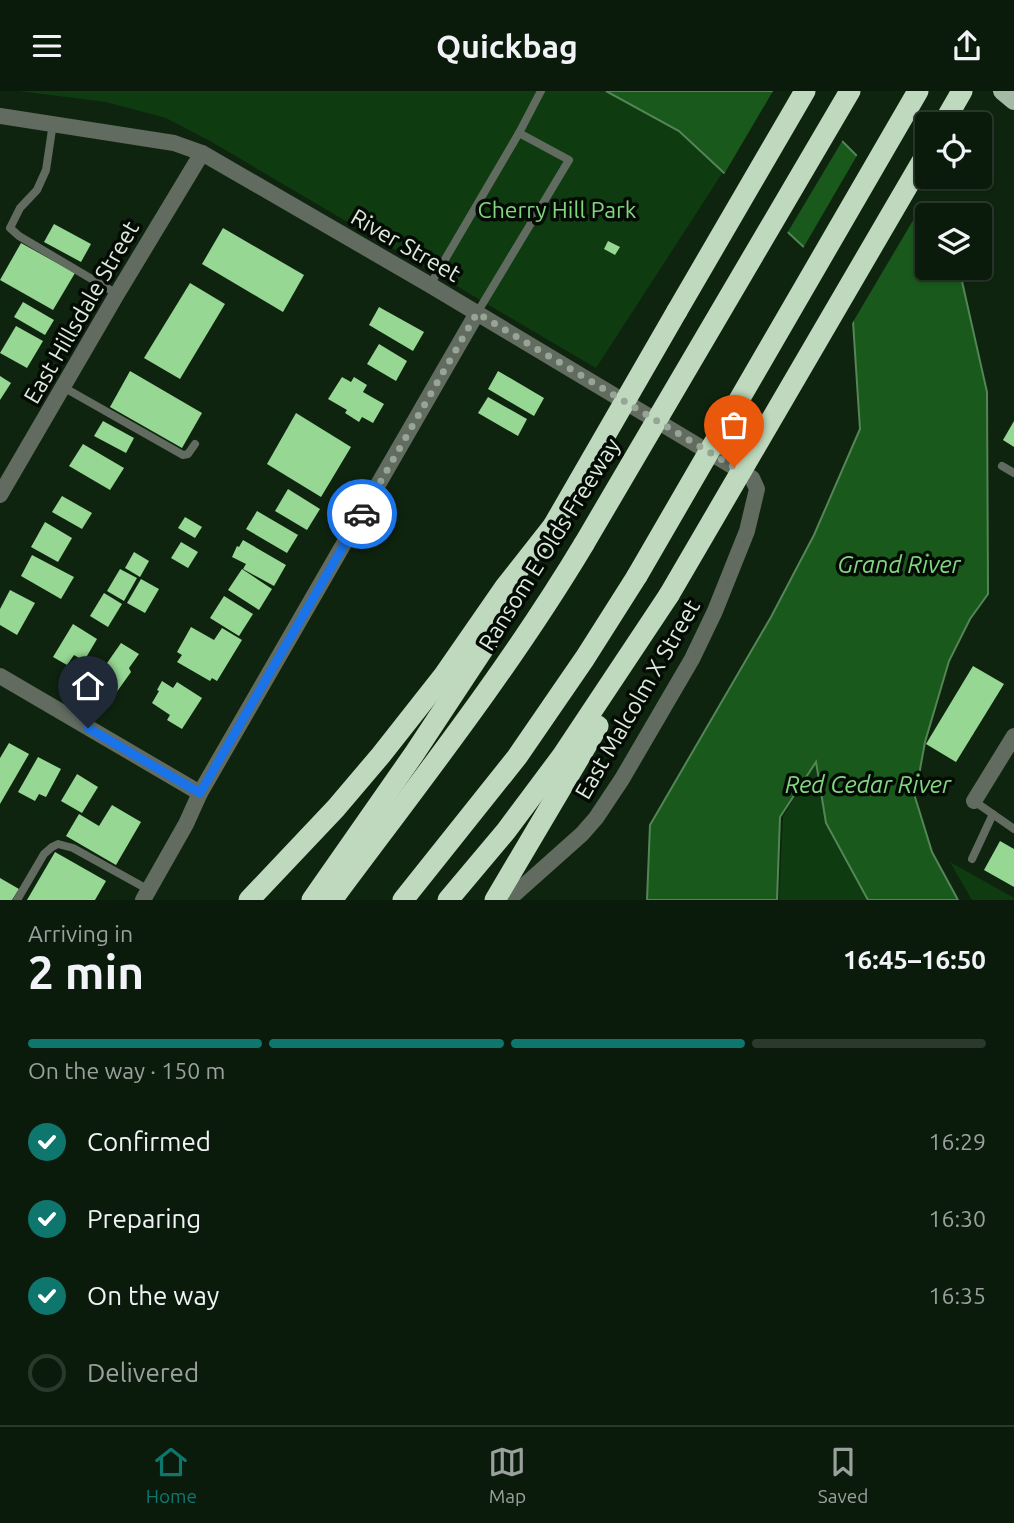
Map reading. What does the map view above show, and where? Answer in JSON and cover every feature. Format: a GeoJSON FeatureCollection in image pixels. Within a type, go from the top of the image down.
{"type":"FeatureCollection","features":[{"type":"Feature","properties":{"kind":"highway"},"geometry":{"type":"LineString","coordinates":[[312,900],[486,645],[805,91]]}},
{"type":"Feature","properties":{"kind":"highway","name":"Ransom E Olds Freeway"},"geometry":{"type":"LineString","coordinates":[[332,900],[469,717],[539,616],[850,91]]}},
{"type":"Feature","properties":{"kind":"highway"},"geometry":{"type":"LineString","coordinates":[[403,900],[517,757],[585,658],[637,576],[918,91]]}},
{"type":"Feature","properties":{"kind":"highway"},"geometry":{"type":"LineString","coordinates":[[950,112],[962,91]]}},
{"type":"Feature","properties":{"kind":"highway"},"geometry":{"type":"LineString","coordinates":[[495,900],[915,173]]}},
{"type":"Feature","properties":{"kind":"highway"},"geometry":{"type":"LineString","coordinates":[[249,900],[382,755],[444,675],[498,596],[553,526]]}},
{"type":"Feature","properties":{"kind":"highway"},"geometry":{"type":"LineString","coordinates":[[448,900],[506,831],[562,757],[669,595]]}},
{"type":"Feature","properties":{"kind":"main road"},"geometry":{"type":"LineString","coordinates":[[1002,91],[1014,101]]}},
{"type":"Feature","properties":{"kind":"street","name":"River Street"},"geometry":{"type":"LineString","coordinates":[[0,116],[174,143],[202,153],[698,445],[752,478],[757,489]]}},
{"type":"Feature","properties":{"kind":"street","name":"East Hillsdale Street"},"geometry":{"type":"LineString","coordinates":[[0,495],[202,153]]}},
{"type":"Feature","properties":{"kind":"street"},"geometry":{"type":"LineString","coordinates":[[146,895],[186,824],[200,793],[477,313]]}},
{"type":"Feature","properties":{"kind":"street","name":"East Malcolm X Street"},"geometry":{"type":"LineString","coordinates":[[508,900],[582,834],[622,779],[704,636],[747,531],[757,489]]}},
{"type":"Feature","properties":{"kind":"street"},"geometry":{"type":"LineString","coordinates":[[0,676],[200,793]]}},
{"type":"Feature","properties":{"kind":"street"},"geometry":{"type":"LineString","coordinates":[[974,801],[1014,736]]}},
{"type":"Feature","properties":{"kind":"lane"},"geometry":{"type":"LineString","coordinates":[[430,285],[541,91]]}},
{"type":"Feature","properties":{"kind":"lane"},"geometry":{"type":"LineString","coordinates":[[53,124],[46,170],[37,190],[20,208],[10,228],[117,294]]}},
{"type":"Feature","properties":{"kind":"lane"},"geometry":{"type":"LineString","coordinates":[[477,313],[569,160],[519,133]]}},
{"type":"Feature","properties":{"kind":"lane"},"geometry":{"type":"LineString","coordinates":[[63,387],[183,455],[195,444]]}},
{"type":"Feature","properties":{"kind":"lane"},"geometry":{"type":"LineString","coordinates":[[1002,466],[1014,473]]}},
{"type":"Feature","properties":{"kind":"lane"},"geometry":{"type":"LineString","coordinates":[[974,801],[1014,829]]}},
{"type":"Feature","properties":{"kind":"lane"},"geometry":{"type":"LineString","coordinates":[[972,859],[993,814]]}},
{"type":"Feature","properties":{"kind":"lane"},"geometry":{"type":"LineString","coordinates":[[17,900],[44,853],[58,844],[73,848],[146,895]]}},
{"type":"Feature","properties":{"kind":"green space","name":"Cherry Hill Park"},"geometry":{"type":"Polygon","coordinates":[[[19,91],[606,91],[679,131],[723,172],[596,368],[210,141],[166,118],[106,102],[19,91]]]}},
{"type":"Feature","properties":{"kind":"green space"},"geometry":{"type":"Polygon","coordinates":[[[816,761],[826,823],[868,900],[779,900],[783,817],[816,761]]]}},
{"type":"Feature","properties":{"kind":"green space"},"geometry":{"type":"Polygon","coordinates":[[[950,862],[1014,898],[1014,900],[972,900],[950,862]]]}},
{"type":"Feature","properties":{"kind":"water","name":"Grand River"},"geometry":{"type":"Polygon","coordinates":[[[606,91],[792,91],[915,214],[915,280],[962,280],[987,392],[988,594],[970,619],[949,661],[925,742],[915,797],[932,852],[958,900],[868,900],[826,823],[816,762],[780,817],[777,900],[647,900],[650,825],[771,617],[814,535],[860,429],[851,291],[679,131],[606,91]]]}},
{"type":"Feature","properties":{"kind":"pier"},"geometry":{"type":"Polygon","coordinates":[[[773,91],[797,91],[844,138],[786,235],[723,176],[773,91]]]}},
{"type":"Feature","properties":{"kind":"pier"},"geometry":{"type":"Polygon","coordinates":[[[859,152],[915,209],[915,217],[850,327],[848,292],[802,250],[859,152]]]}},
{"type":"Feature","properties":{"kind":"building"},"geometry":{"type":"Polygon","coordinates":[[[54,224],[91,244],[81,262],[44,242],[54,224]]]}},
{"type":"Feature","properties":{"kind":"building"},"geometry":{"type":"Polygon","coordinates":[[[223,228],[304,275],[283,312],[202,264],[223,228]]]}},
{"type":"Feature","properties":{"kind":"building"},"geometry":{"type":"Polygon","coordinates":[[[608,241],[620,247],[615,255],[604,249],[608,241]]]}},
{"type":"Feature","properties":{"kind":"building"},"geometry":{"type":"Polygon","coordinates":[[[21,243],[75,273],[53,310],[0,280],[21,243]]]}},
{"type":"Feature","properties":{"kind":"building"},"geometry":{"type":"Polygon","coordinates":[[[190,283],[225,304],[180,379],[144,358],[190,283]]]}},
{"type":"Feature","properties":{"kind":"building"},"geometry":{"type":"Polygon","coordinates":[[[23,302],[54,320],[45,335],[14,317],[23,302]]]}},
{"type":"Feature","properties":{"kind":"building"},"geometry":{"type":"Polygon","coordinates":[[[379,307],[424,332],[413,351],[369,325],[379,307]]]}},
{"type":"Feature","properties":{"kind":"building"},"geometry":{"type":"Polygon","coordinates":[[[16,326],[43,341],[27,368],[0,353],[16,326]]]}},
{"type":"Feature","properties":{"kind":"building"},"geometry":{"type":"Polygon","coordinates":[[[379,344],[407,361],[396,381],[367,364],[379,344]]]}},
{"type":"Feature","properties":{"kind":"building"},"geometry":{"type":"Polygon","coordinates":[[[130,371],[202,413],[182,448],[110,407],[130,371]]]}},
{"type":"Feature","properties":{"kind":"building"},"geometry":{"type":"Polygon","coordinates":[[[498,371],[544,398],[534,416],[488,389],[498,371]]]}},
{"type":"Feature","properties":{"kind":"building"},"geometry":{"type":"Polygon","coordinates":[[[0,376],[11,383],[0,400],[0,376]]]}},
{"type":"Feature","properties":{"kind":"building"},"geometry":{"type":"Polygon","coordinates":[[[342,377],[351,382],[354,377],[367,385],[363,392],[384,404],[373,423],[362,417],[359,422],[345,413],[347,410],[328,399],[342,377]]]}},
{"type":"Feature","properties":{"kind":"building"},"geometry":{"type":"Polygon","coordinates":[[[488,397],[527,419],[518,436],[478,413],[488,397]]]}},
{"type":"Feature","properties":{"kind":"building"},"geometry":{"type":"Polygon","coordinates":[[[296,413],[351,447],[321,497],[267,464],[296,413]]]}},
{"type":"Feature","properties":{"kind":"building"},"geometry":{"type":"Polygon","coordinates":[[[103,421],[134,438],[126,453],[94,436],[103,421]]]}},
{"type":"Feature","properties":{"kind":"building"},"geometry":{"type":"Polygon","coordinates":[[[1014,421],[1014,447],[1003,440],[1014,421]]]}},
{"type":"Feature","properties":{"kind":"building"},"geometry":{"type":"Polygon","coordinates":[[[83,444],[124,468],[110,490],[69,466],[83,444]]]}},
{"type":"Feature","properties":{"kind":"building"},"geometry":{"type":"Polygon","coordinates":[[[288,489],[320,509],[307,530],[275,511],[288,489]]]}},
{"type":"Feature","properties":{"kind":"building"},"geometry":{"type":"Polygon","coordinates":[[[62,496],[92,513],[82,529],[52,512],[62,496]]]}},
{"type":"Feature","properties":{"kind":"building"},"geometry":{"type":"Polygon","coordinates":[[[257,511],[298,535],[287,553],[246,529],[257,511]]]}},
{"type":"Feature","properties":{"kind":"building"},"geometry":{"type":"Polygon","coordinates":[[[185,517],[202,527],[195,538],[178,528],[185,517]]]}},
{"type":"Feature","properties":{"kind":"building"},"geometry":{"type":"Polygon","coordinates":[[[45,522],[72,538],[58,562],[31,547],[45,522]]]}},
{"type":"Feature","properties":{"kind":"building"},"geometry":{"type":"Polygon","coordinates":[[[243,540],[286,565],[274,586],[243,569],[246,564],[232,557],[243,540]]]}},
{"type":"Feature","properties":{"kind":"building"},"geometry":{"type":"Polygon","coordinates":[[[181,542],[198,552],[188,568],[171,558],[181,542]]]}},
{"type":"Feature","properties":{"kind":"building"},"geometry":{"type":"Polygon","coordinates":[[[134,552],[149,561],[140,577],[125,568],[134,552]]]}},
{"type":"Feature","properties":{"kind":"building"},"geometry":{"type":"Polygon","coordinates":[[[32,555],[74,577],[61,599],[21,576],[32,555]]]}},
{"type":"Feature","properties":{"kind":"building"},"geometry":{"type":"Polygon","coordinates":[[[120,569],[137,578],[124,601],[107,591],[120,569]]]}},
{"type":"Feature","properties":{"kind":"building"},"geometry":{"type":"Polygon","coordinates":[[[242,569],[272,589],[259,610],[228,590],[242,569]]]}},
{"type":"Feature","properties":{"kind":"building"},"geometry":{"type":"Polygon","coordinates":[[[141,579],[159,589],[145,613],[127,603],[141,579]]]}},
{"type":"Feature","properties":{"kind":"building"},"geometry":{"type":"Polygon","coordinates":[[[10,590],[35,603],[17,635],[0,625],[0,609],[10,590]]]}},
{"type":"Feature","properties":{"kind":"building"},"geometry":{"type":"Polygon","coordinates":[[[104,593],[122,604],[108,627],[90,616],[104,593]]]}},
{"type":"Feature","properties":{"kind":"building"},"geometry":{"type":"Polygon","coordinates":[[[224,596],[253,614],[239,636],[210,618],[224,596]]]}},
{"type":"Feature","properties":{"kind":"building"},"geometry":{"type":"Polygon","coordinates":[[[73,624],[97,639],[84,661],[74,655],[67,665],[53,657],[73,624]]]}},
{"type":"Feature","properties":{"kind":"building"},"geometry":{"type":"Polygon","coordinates":[[[191,627],[214,640],[222,628],[242,640],[217,681],[212,678],[210,681],[177,662],[182,655],[177,652],[191,627]]]}},
{"type":"Feature","properties":{"kind":"building"},"geometry":{"type":"Polygon","coordinates":[[[121,643],[139,654],[129,668],[131,672],[116,693],[98,681],[121,643]]]}},
{"type":"Feature","properties":{"kind":"building"},"geometry":{"type":"Polygon","coordinates":[[[973,666],[1004,684],[956,762],[926,744],[973,666]]]}},
{"type":"Feature","properties":{"kind":"building"},"geometry":{"type":"Polygon","coordinates":[[[162,681],[173,688],[177,682],[202,698],[182,729],[167,720],[170,715],[152,703],[162,681]]]}},
{"type":"Feature","properties":{"kind":"building"},"geometry":{"type":"Polygon","coordinates":[[[9,743],[29,754],[0,804],[0,758],[9,743]]]}},
{"type":"Feature","properties":{"kind":"building"},"geometry":{"type":"Polygon","coordinates":[[[38,757],[61,769],[46,797],[39,794],[35,801],[18,792],[38,757]]]}},
{"type":"Feature","properties":{"kind":"building"},"geometry":{"type":"Polygon","coordinates":[[[77,774],[98,787],[82,813],[61,801],[77,774]]]}},
{"type":"Feature","properties":{"kind":"building"},"geometry":{"type":"Polygon","coordinates":[[[112,805],[141,822],[116,865],[66,836],[79,814],[99,826],[112,805]]]}},
{"type":"Feature","properties":{"kind":"building"},"geometry":{"type":"Polygon","coordinates":[[[1000,841],[1014,849],[1014,887],[984,870],[1000,841]]]}},
{"type":"Feature","properties":{"kind":"building"},"geometry":{"type":"Polygon","coordinates":[[[55,852],[106,881],[95,900],[27,900],[55,852]]]}},
{"type":"Feature","properties":{"kind":"building"},"geometry":{"type":"Polygon","coordinates":[[[0,878],[19,889],[12,900],[0,900],[0,878]]]}},
{"type":"Feature","properties":{"kind":"way so far"},"geometry":{"type":"LineString","coordinates":[[362,514],[477,313],[734,467]]}},
{"type":"Feature","properties":{"kind":"route"},"geometry":{"type":"LineString","coordinates":[[88,728],[200,793],[362,514]]}},
{"type":"Feature","properties":{"kind":"water label","name":"Red Cedar River"},"geometry":{"type":"Point","coordinates":[868,784]}}]}
